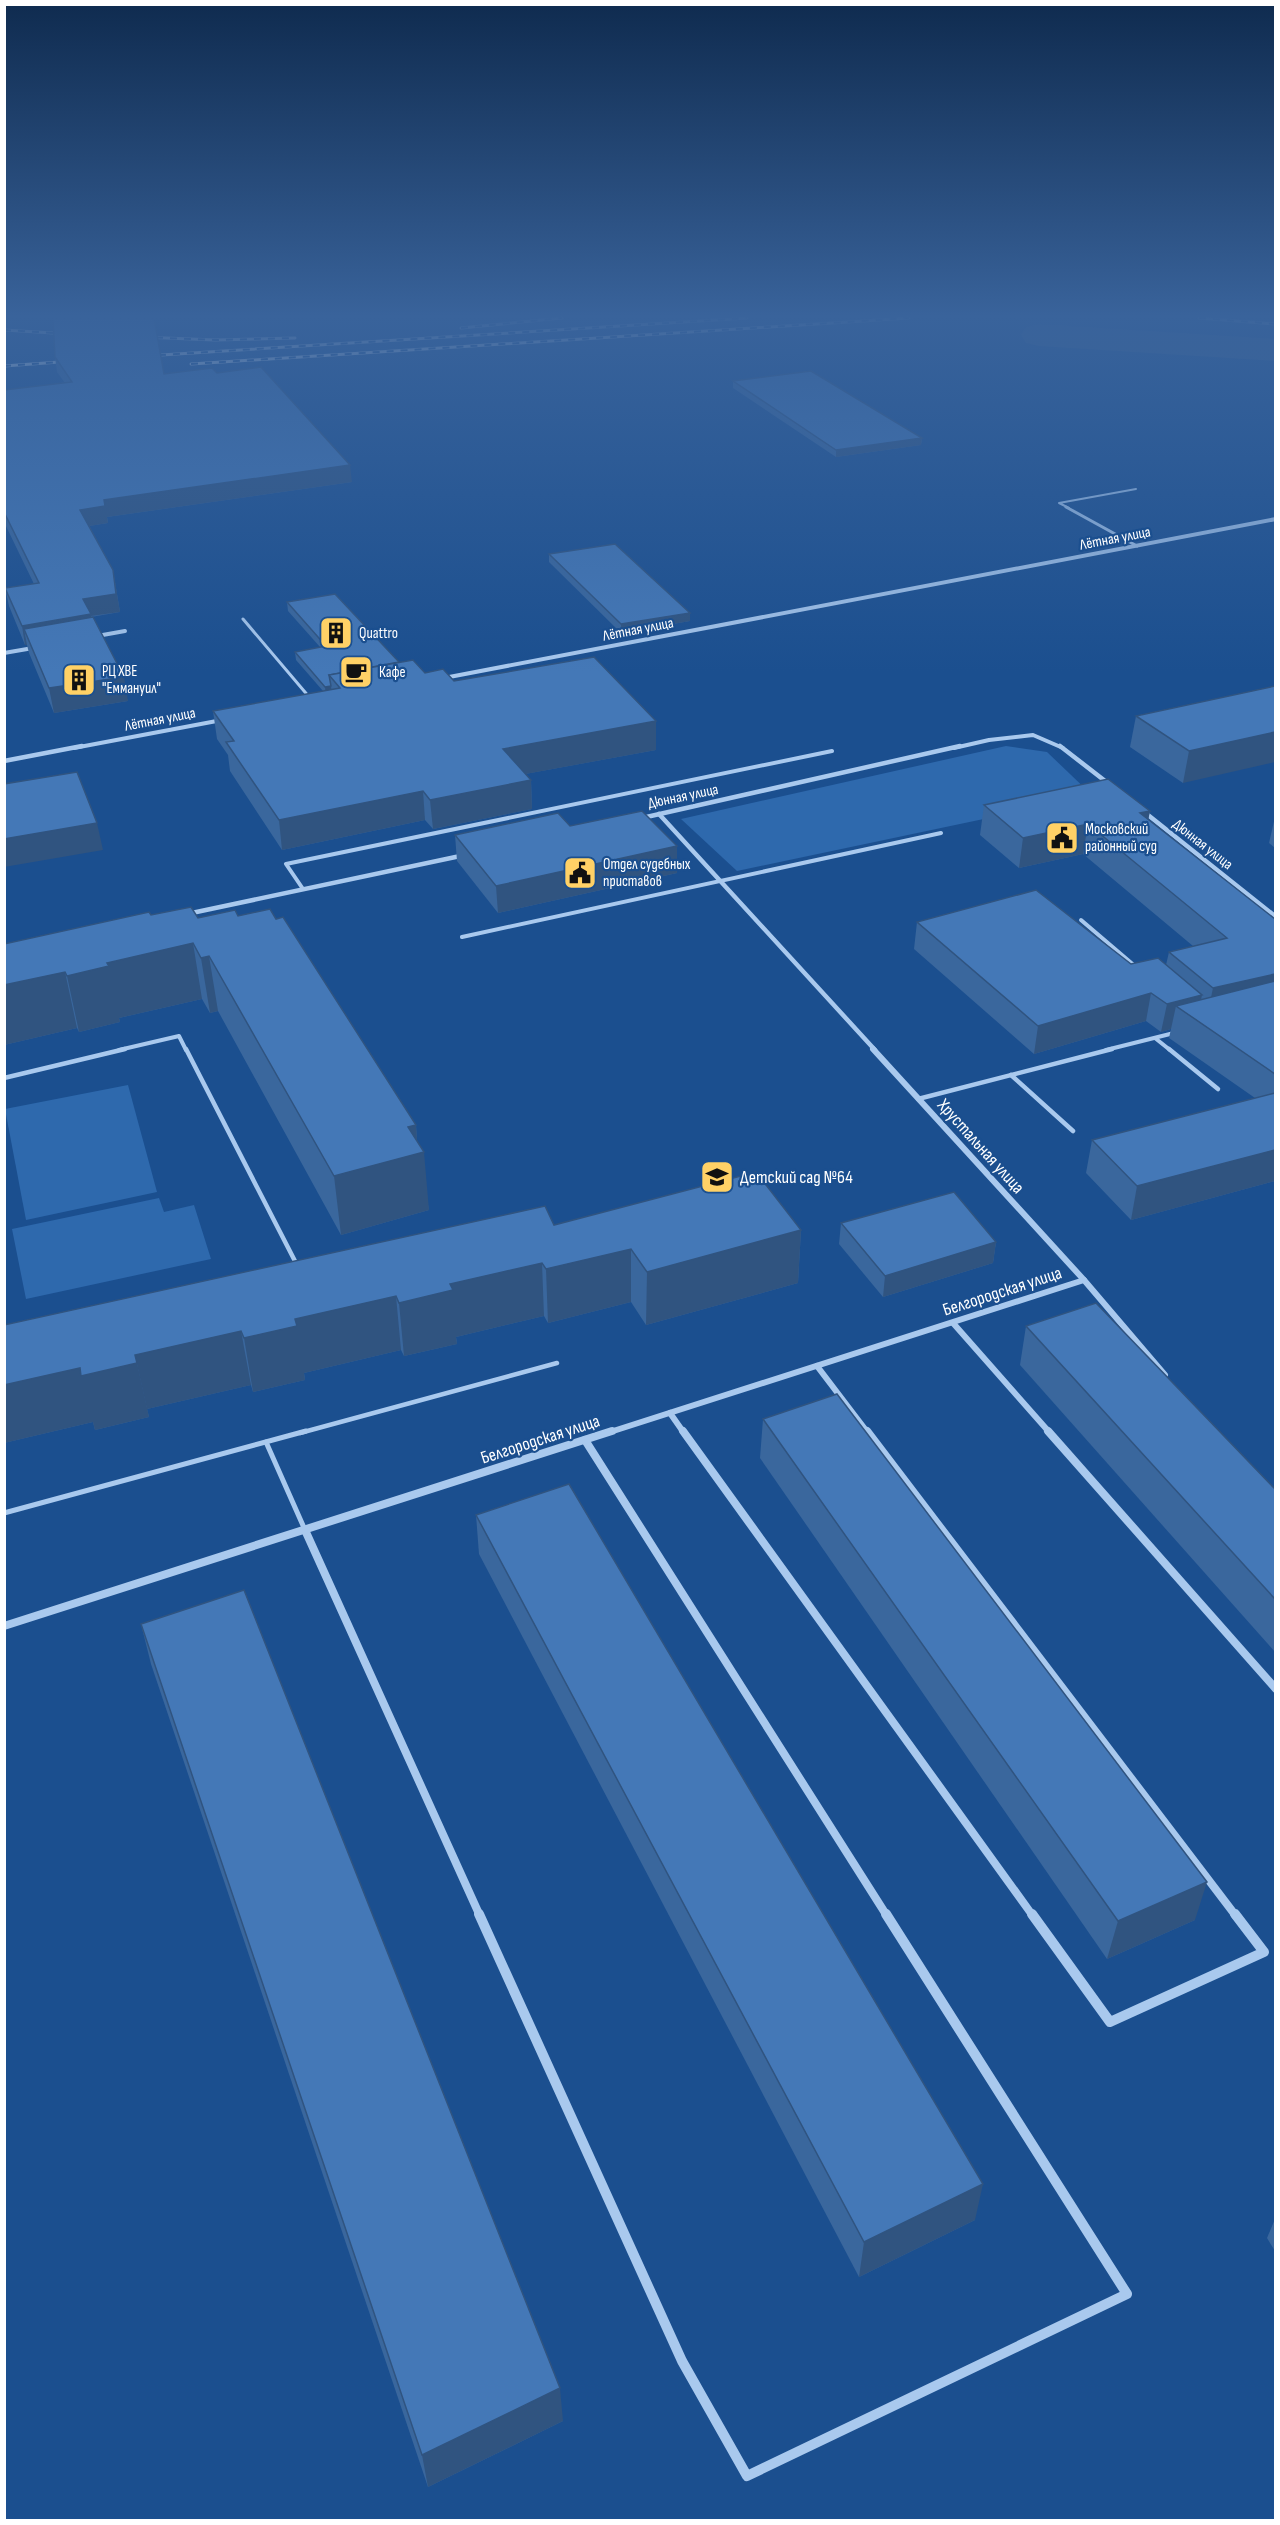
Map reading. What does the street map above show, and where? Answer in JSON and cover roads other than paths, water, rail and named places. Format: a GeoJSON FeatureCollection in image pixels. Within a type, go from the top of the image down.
{"type":"FeatureCollection","features":[{"type":"Feature","properties":{"kind":"street","name":"Лётная улица"},"geometry":{"type":"LineString","coordinates":[[443,678],[1275,519]]}},
{"type":"Feature","properties":{"kind":"street"},"geometry":{"type":"LineString","coordinates":[[92,637],[125,631]]}},
{"type":"Feature","properties":{"kind":"street"},"geometry":{"type":"LineString","coordinates":[[4,653],[37,647]]}},
{"type":"Feature","properties":{"kind":"street"},"geometry":{"type":"LineString","coordinates":[[302,705],[314,703]]}},
{"type":"Feature","properties":{"kind":"street","name":"Лётная улица"},"geometry":{"type":"LineString","coordinates":[[4,761],[233,718]]}},
{"type":"Feature","properties":{"kind":"street","name":"Дюнная улица"},"geometry":{"type":"LineString","coordinates":[[636,819],[989,740],[1033,735],[1066,749],[1110,785]]}},
{"type":"Feature","properties":{"kind":"street","name":"Дюнная улица"},"geometry":{"type":"LineString","coordinates":[[1137,806],[1275,917]]}},
{"type":"Feature","properties":{"kind":"street","name":"Хрустальная улица"},"geometry":{"type":"LineString","coordinates":[[659,814],[1084,1280],[1168,1378]]}},
{"type":"Feature","properties":{"kind":"street"},"geometry":{"type":"LineString","coordinates":[[177,916],[475,853]]}},
{"type":"Feature","properties":{"kind":"street","name":"Белгородская улица"},"geometry":{"type":"LineString","coordinates":[[4,1626],[1084,1280]]}},
{"type":"Feature","properties":{"kind":"street"},"geometry":{"type":"LineString","coordinates":[[953,1323],[1275,1689]]}},
{"type":"Feature","properties":{"kind":"street"},"geometry":{"type":"LineString","coordinates":[[670,1413],[1110,2022],[1264,1952],[817,1366]]}},
{"type":"Feature","properties":{"kind":"street"},"geometry":{"type":"LineString","coordinates":[[304,1530],[682,2361],[747,2476],[1127,2294],[585,1440]]}},
{"type":"Feature","properties":{"kind":"lane"},"geometry":{"type":"LineString","coordinates":[[1136,489],[1059,502],[1137,546]]}},
{"type":"Feature","properties":{"kind":"lane"},"geometry":{"type":"LineString","coordinates":[[243,619],[314,703]]}},
{"type":"Feature","properties":{"kind":"lane"},"geometry":{"type":"LineString","coordinates":[[303,889],[286,864],[832,751]]}},
{"type":"Feature","properties":{"kind":"lane"},"geometry":{"type":"LineString","coordinates":[[462,937],[941,833]]}},
{"type":"Feature","properties":{"kind":"lane"},"geometry":{"type":"LineString","coordinates":[[1081,920],[1143,973]]}},
{"type":"Feature","properties":{"kind":"lane"},"geometry":{"type":"LineString","coordinates":[[918,1099],[1185,1030]]}},
{"type":"Feature","properties":{"kind":"lane"},"geometry":{"type":"LineString","coordinates":[[4,1078],[179,1036],[303,1276]]}},
{"type":"Feature","properties":{"kind":"lane"},"geometry":{"type":"LineString","coordinates":[[1155,1038],[1218,1089]]}},
{"type":"Feature","properties":{"kind":"lane"},"geometry":{"type":"LineString","coordinates":[[1011,1075],[1073,1131]]}},
{"type":"Feature","properties":{"kind":"lane"},"geometry":{"type":"LineString","coordinates":[[4,1514],[557,1363]]}},
{"type":"Feature","properties":{"kind":"lane"},"geometry":{"type":"LineString","coordinates":[[266,1442],[304,1530]]}},
{"type":"Feature","properties":{"kind":"place","name":"Quattro"},"geometry":{"type":"Point","coordinates":[336,633]}},
{"type":"Feature","properties":{"kind":"place","name":"Кафе"},"geometry":{"type":"Point","coordinates":[356,672]}},
{"type":"Feature","properties":{"kind":"place","name":"РЦ ХВЕ \"Еммануил\""},"geometry":{"type":"Point","coordinates":[79,680]}},
{"type":"Feature","properties":{"kind":"place","name":"Московский районный суд"},"geometry":{"type":"Point","coordinates":[1062,838]}},
{"type":"Feature","properties":{"kind":"place","name":"Отдел судебных приставов"},"geometry":{"type":"Point","coordinates":[580,873]}},
{"type":"Feature","properties":{"kind":"place","name":"Детский сад №64"},"geometry":{"type":"Point","coordinates":[717,1177]}}]}
